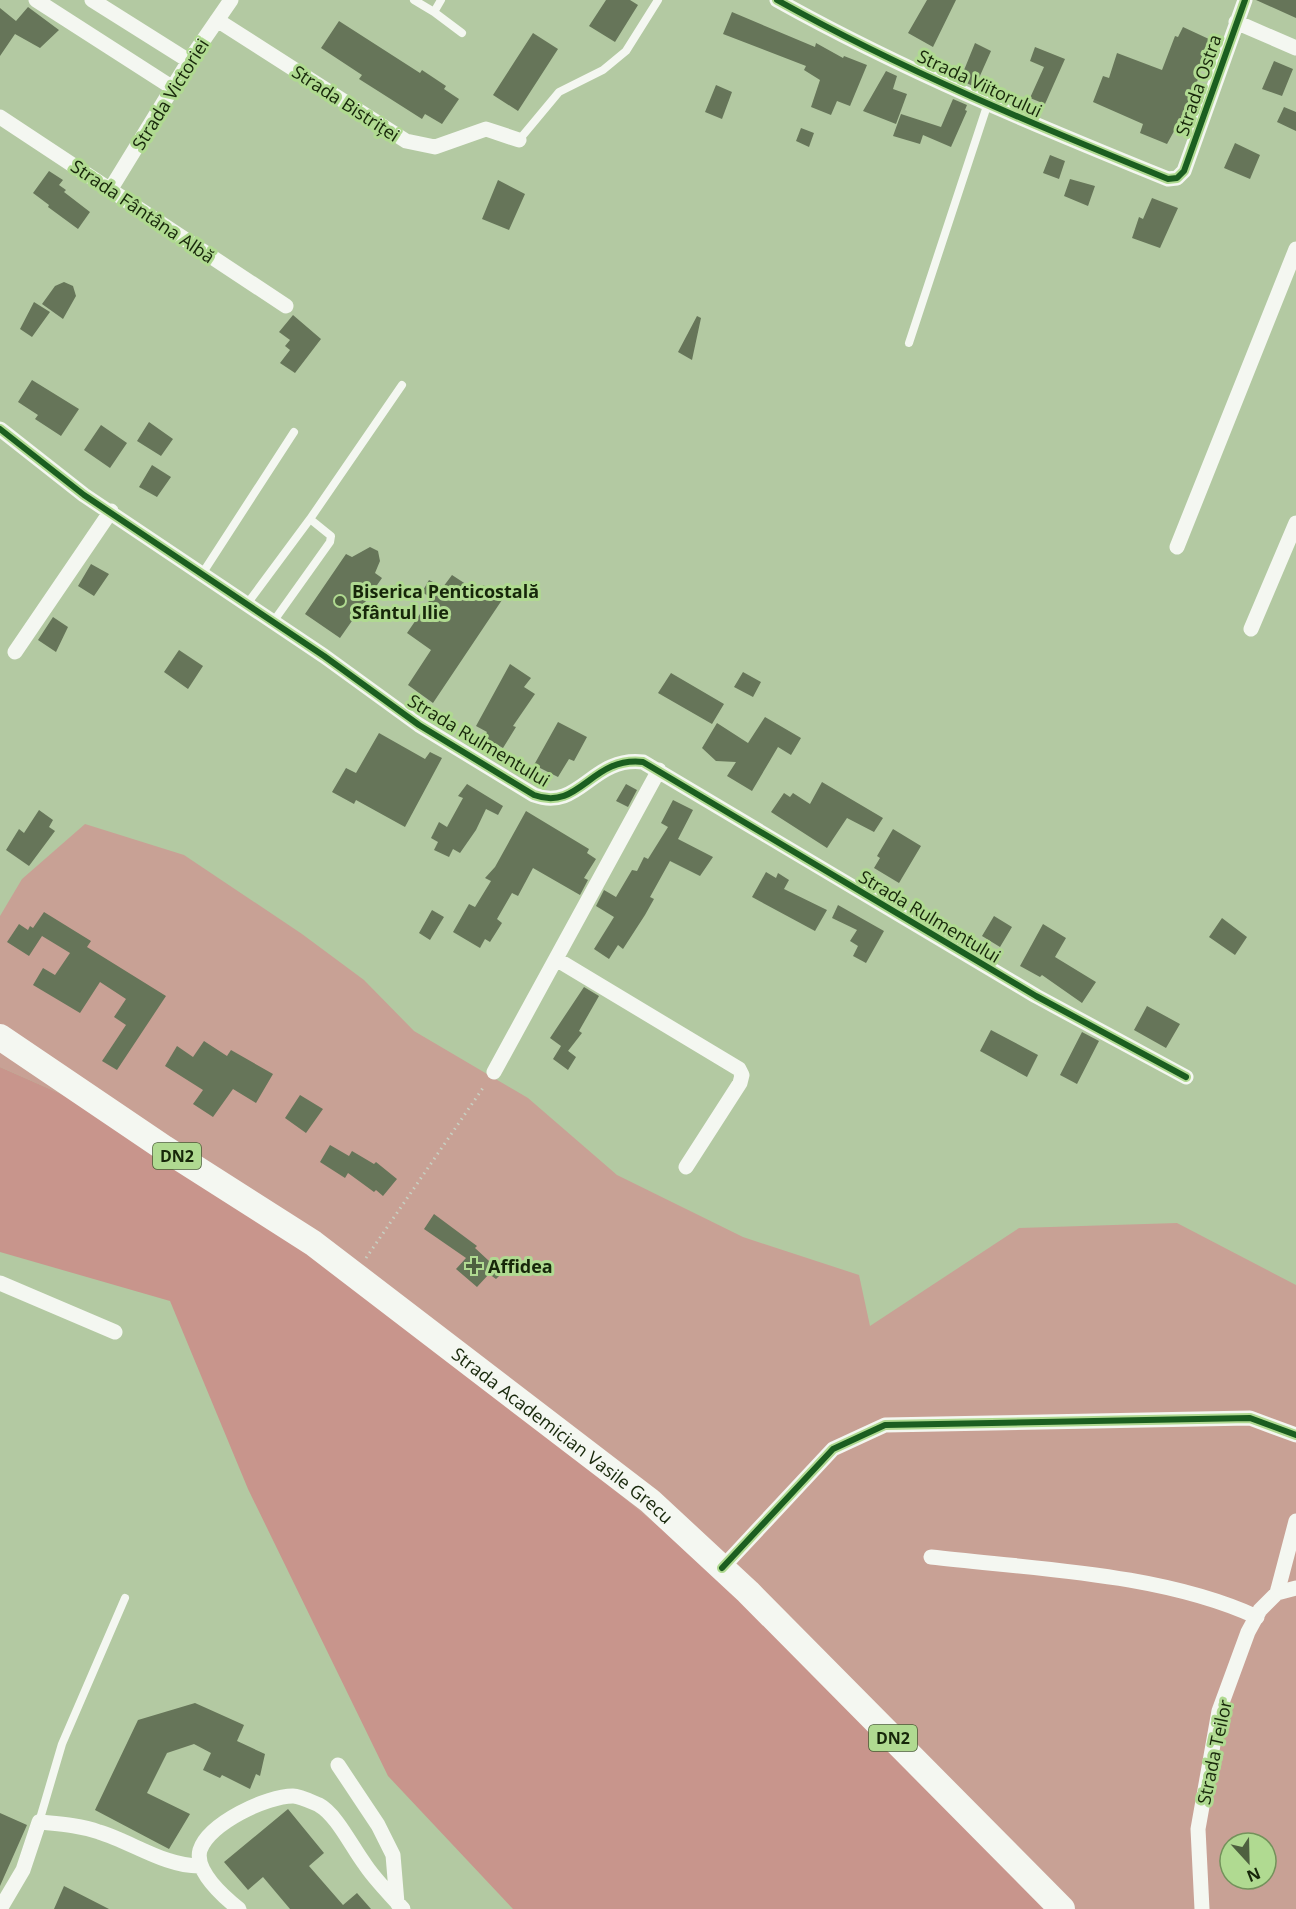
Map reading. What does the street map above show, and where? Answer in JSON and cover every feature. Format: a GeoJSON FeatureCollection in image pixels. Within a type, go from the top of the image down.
{"type":"FeatureCollection","features":[{"type":"Feature","properties":{"kind":"main road","name":"Strada Academician Vasile Grecu"},"geometry":{"type":"LineString","coordinates":[[0,1037],[164,1148],[313,1243],[650,1501],[722,1568],[1062,1909]]}},
{"type":"Feature","properties":{"kind":"street"},"geometry":{"type":"LineString","coordinates":[[36,0],[173,88]]}},
{"type":"Feature","properties":{"kind":"street"},"geometry":{"type":"LineString","coordinates":[[92,0],[189,61]]}},
{"type":"Feature","properties":{"kind":"street","name":"Strada Victoriei"},"geometry":{"type":"LineString","coordinates":[[110,190],[189,61],[231,0]]}},
{"type":"Feature","properties":{"kind":"street","name":"Strada Viitorului"},"geometry":{"type":"LineString","coordinates":[[777,0],[876,52],[988,103],[1168,179],[1177,178]]}},
{"type":"Feature","properties":{"kind":"street","name":"Strada Ostra"},"geometry":{"type":"LineString","coordinates":[[1177,178],[1184,171],[1245,0]]}},
{"type":"Feature","properties":{"kind":"street","name":"Strada Bistriței"},"geometry":{"type":"LineString","coordinates":[[217,20],[406,141],[435,147],[486,129],[519,140]]}},
{"type":"Feature","properties":{"kind":"street"},"geometry":{"type":"LineString","coordinates":[[1236,22],[1296,48]]}},
{"type":"Feature","properties":{"kind":"street","name":"Strada Fântâna Albă"},"geometry":{"type":"LineString","coordinates":[[0,117],[286,306]]}},
{"type":"Feature","properties":{"kind":"street"},"geometry":{"type":"LineString","coordinates":[[1177,546],[1296,249]]}},
{"type":"Feature","properties":{"kind":"street","name":"Strada Rulmentului"},"geometry":{"type":"LineString","coordinates":[[0,429],[84,495],[247,604],[419,725],[534,795],[552,800],[562,798],[581,787],[606,767],[621,763],[643,762],[1036,996],[1186,1077]]}},
{"type":"Feature","properties":{"kind":"street"},"geometry":{"type":"LineString","coordinates":[[15,652],[111,511]]}},
{"type":"Feature","properties":{"kind":"street"},"geometry":{"type":"LineString","coordinates":[[1251,629],[1296,523]]}},
{"type":"Feature","properties":{"kind":"street"},"geometry":{"type":"LineString","coordinates":[[494,1072],[659,770]]}},
{"type":"Feature","properties":{"kind":"street"},"geometry":{"type":"LineString","coordinates":[[556,959],[739,1069],[742,1075],[740,1083],[686,1167]]}},
{"type":"Feature","properties":{"kind":"street"},"geometry":{"type":"LineString","coordinates":[[0,1282],[115,1332]]}},
{"type":"Feature","properties":{"kind":"street"},"geometry":{"type":"LineString","coordinates":[[722,1568],[832,1449],[885,1425],[1250,1418],[1296,1435]]}},
{"type":"Feature","properties":{"kind":"street"},"geometry":{"type":"LineString","coordinates":[[1296,1521],[1276,1593],[1296,1588]]}},
{"type":"Feature","properties":{"kind":"street"},"geometry":{"type":"LineString","coordinates":[[931,1557],[1138,1582],[1233,1606],[1257,1617]]}},
{"type":"Feature","properties":{"kind":"street","name":"Strada Teilor"},"geometry":{"type":"LineString","coordinates":[[1202,1909],[1198,1829],[1219,1711],[1248,1632],[1264,1604],[1276,1593]]}},
{"type":"Feature","properties":{"kind":"street"},"geometry":{"type":"LineString","coordinates":[[338,1765],[372,1815],[393,1855],[400,1906]]}},
{"type":"Feature","properties":{"kind":"street"},"geometry":{"type":"LineString","coordinates":[[238,1909],[213,1884],[201,1866],[200,1850],[211,1833],[230,1819],[267,1801],[295,1796],[321,1806],[344,1833],[365,1865],[400,1906]]}},
{"type":"Feature","properties":{"kind":"street"},"geometry":{"type":"LineString","coordinates":[[2,1901],[23,1870],[39,1822],[81,1827],[180,1864],[201,1866]]}},
{"type":"Feature","properties":{"kind":"lane"},"geometry":{"type":"LineString","coordinates":[[414,0],[462,33]]}},
{"type":"Feature","properties":{"kind":"lane"},"geometry":{"type":"LineString","coordinates":[[434,12],[441,0]]}},
{"type":"Feature","properties":{"kind":"lane"},"geometry":{"type":"LineString","coordinates":[[519,140],[559,92],[603,70],[626,51],[658,0]]}},
{"type":"Feature","properties":{"kind":"lane","name":"Strada Viitorului"},"geometry":{"type":"LineString","coordinates":[[909,343],[988,103]]}},
{"type":"Feature","properties":{"kind":"lane"},"geometry":{"type":"LineString","coordinates":[[247,604],[310,519],[402,385]]}},
{"type":"Feature","properties":{"kind":"lane"},"geometry":{"type":"LineString","coordinates":[[202,575],[294,432]]}},
{"type":"Feature","properties":{"kind":"lane"},"geometry":{"type":"LineString","coordinates":[[273,622],[330,542],[331,536],[325,529],[310,519]]}},
{"type":"Feature","properties":{"kind":"lane"},"geometry":{"type":"LineString","coordinates":[[39,1822],[62,1744],[125,1598]]}},
{"type":"Feature","properties":{"kind":"path"},"geometry":{"type":"LineString","coordinates":[[355,1274],[494,1072]]}},
{"type":"Feature","properties":{"kind":"shaded area"},"geometry":{"type":"Polygon","coordinates":[[[85,824],[184,855],[302,934],[364,980],[414,1031],[528,1098],[617,1175],[743,1237],[859,1275],[870,1326],[1019,1228],[1177,1223],[1296,1285],[1296,1909],[1053,1909],[111,1116],[0,1067],[0,916],[22,879],[85,824]]]}},
{"type":"Feature","properties":{"kind":"shaded area"},"geometry":{"type":"Polygon","coordinates":[[[0,1067],[111,1116],[375,1300],[579,1461],[716,1574],[1053,1909],[513,1909],[388,1776],[248,1489],[170,1301],[0,1252],[0,1067]]]}},
{"type":"Feature","properties":{"kind":"building"},"geometry":{"type":"Polygon","coordinates":[[[606,0],[630,0],[638,5],[615,42],[589,26],[606,0]]]}},
{"type":"Feature","properties":{"kind":"building"},"geometry":{"type":"Polygon","coordinates":[[[927,0],[956,0],[933,47],[908,33],[927,0]]]}},
{"type":"Feature","properties":{"kind":"building"},"geometry":{"type":"Polygon","coordinates":[[[1256,0],[1296,0],[1296,18],[1256,0]]]}},
{"type":"Feature","properties":{"kind":"building"},"geometry":{"type":"Polygon","coordinates":[[[28,7],[59,30],[40,48],[15,34],[0,56],[0,8],[16,21],[28,7]]]}},
{"type":"Feature","properties":{"kind":"building"},"geometry":{"type":"Polygon","coordinates":[[[732,12],[815,47],[816,43],[843,58],[844,56],[867,65],[850,106],[837,101],[831,115],[811,107],[820,80],[804,70],[806,66],[723,34],[732,12]]]}},
{"type":"Feature","properties":{"kind":"building"},"geometry":{"type":"Polygon","coordinates":[[[339,21],[420,73],[422,70],[446,86],[444,89],[459,99],[442,124],[425,114],[422,119],[359,79],[362,75],[321,48],[339,21]]]}},
{"type":"Feature","properties":{"kind":"building"},"geometry":{"type":"Polygon","coordinates":[[[1183,27],[1211,40],[1191,100],[1167,144],[1140,133],[1143,124],[1093,102],[1103,76],[1109,78],[1117,53],[1162,70],[1175,36],[1178,37],[1183,27]]]}},
{"type":"Feature","properties":{"kind":"building"},"geometry":{"type":"Polygon","coordinates":[[[533,33],[558,49],[518,111],[493,95],[533,33]]]}},
{"type":"Feature","properties":{"kind":"building"},"geometry":{"type":"Polygon","coordinates":[[[975,43],[991,51],[975,87],[960,80],[975,43]]]}},
{"type":"Feature","properties":{"kind":"building"},"geometry":{"type":"Polygon","coordinates":[[[1035,47],[1065,59],[1045,104],[1030,98],[1044,67],[1030,61],[1035,47]]]}},
{"type":"Feature","properties":{"kind":"building"},"geometry":{"type":"Polygon","coordinates":[[[1274,61],[1293,69],[1282,96],[1262,89],[1274,61]]]}},
{"type":"Feature","properties":{"kind":"building"},"geometry":{"type":"Polygon","coordinates":[[[886,71],[897,76],[893,89],[907,94],[896,124],[863,111],[886,71]]]}},
{"type":"Feature","properties":{"kind":"building"},"geometry":{"type":"Polygon","coordinates":[[[716,85],[732,92],[722,119],[705,112],[716,85]]]}},
{"type":"Feature","properties":{"kind":"building"},"geometry":{"type":"Polygon","coordinates":[[[953,99],[967,105],[965,110],[967,111],[951,147],[923,135],[920,144],[893,136],[901,114],[941,127],[953,99]]]}},
{"type":"Feature","properties":{"kind":"building"},"geometry":{"type":"Polygon","coordinates":[[[1284,107],[1296,112],[1296,131],[1277,122],[1284,107]]]}},
{"type":"Feature","properties":{"kind":"building"},"geometry":{"type":"Polygon","coordinates":[[[801,128],[814,133],[809,147],[796,141],[801,128]]]}},
{"type":"Feature","properties":{"kind":"building"},"geometry":{"type":"Polygon","coordinates":[[[1235,143],[1260,155],[1250,179],[1224,168],[1235,143]]]}},
{"type":"Feature","properties":{"kind":"building"},"geometry":{"type":"Polygon","coordinates":[[[1050,155],[1065,161],[1059,179],[1043,173],[1050,155]]]}},
{"type":"Feature","properties":{"kind":"building"},"geometry":{"type":"Polygon","coordinates":[[[49,171],[63,180],[59,185],[66,190],[64,192],[90,212],[78,229],[33,193],[49,171]]]}},
{"type":"Feature","properties":{"kind":"building"},"geometry":{"type":"Polygon","coordinates":[[[1070,179],[1095,186],[1088,206],[1064,196],[1070,179]]]}},
{"type":"Feature","properties":{"kind":"building"},"geometry":{"type":"Polygon","coordinates":[[[498,180],[525,194],[509,230],[482,219],[498,180]]]}},
{"type":"Feature","properties":{"kind":"building"},"geometry":{"type":"Polygon","coordinates":[[[1152,198],[1178,208],[1160,248],[1132,238],[1139,217],[1143,219],[1152,198]]]}},
{"type":"Feature","properties":{"kind":"building"},"geometry":{"type":"Polygon","coordinates":[[[64,282],[73,286],[76,296],[63,319],[42,304],[55,286],[64,282]]]}},
{"type":"Feature","properties":{"kind":"building"},"geometry":{"type":"Polygon","coordinates":[[[34,302],[50,312],[32,337],[20,329],[34,302]]]}},
{"type":"Feature","properties":{"kind":"building"},"geometry":{"type":"Polygon","coordinates":[[[293,315],[321,339],[295,373],[280,363],[290,350],[285,346],[290,340],[279,332],[293,315]]]}},
{"type":"Feature","properties":{"kind":"building"},"geometry":{"type":"Polygon","coordinates":[[[697,316],[701,318],[692,360],[678,352],[697,316]]]}},
{"type":"Feature","properties":{"kind":"building"},"geometry":{"type":"Polygon","coordinates":[[[32,380],[79,409],[61,436],[35,419],[38,415],[18,402],[32,380]]]}},
{"type":"Feature","properties":{"kind":"building"},"geometry":{"type":"Polygon","coordinates":[[[149,422],[173,439],[161,456],[137,441],[149,422]]]}},
{"type":"Feature","properties":{"kind":"building"},"geometry":{"type":"Polygon","coordinates":[[[101,425],[127,443],[110,468],[84,450],[101,425]]]}},
{"type":"Feature","properties":{"kind":"building"},"geometry":{"type":"Polygon","coordinates":[[[152,465],[171,477],[157,497],[139,487],[152,465]]]}},
{"type":"Feature","properties":{"kind":"building","name":"Biserica Penticostală Sfântul Ilie"},"geometry":{"type":"Polygon","coordinates":[[[370,547],[378,551],[380,561],[375,573],[382,578],[340,638],[305,614],[346,554],[352,557],[370,547]]]}},
{"type":"Feature","properties":{"kind":"building"},"geometry":{"type":"Polygon","coordinates":[[[91,564],[109,574],[94,596],[78,586],[91,564]]]}},
{"type":"Feature","properties":{"kind":"building"},"geometry":{"type":"Polygon","coordinates":[[[452,575],[478,592],[483,585],[504,597],[433,703],[408,685],[431,650],[407,633],[431,598],[422,592],[429,580],[443,587],[452,575]]]}},
{"type":"Feature","properties":{"kind":"building"},"geometry":{"type":"Polygon","coordinates":[[[53,617],[68,627],[56,652],[38,640],[53,617]]]}},
{"type":"Feature","properties":{"kind":"building"},"geometry":{"type":"Polygon","coordinates":[[[179,650],[203,666],[188,689],[164,672],[179,650]]]}},
{"type":"Feature","properties":{"kind":"building"},"geometry":{"type":"Polygon","coordinates":[[[510,664],[531,678],[524,687],[535,694],[513,726],[516,727],[503,748],[484,737],[487,732],[476,726],[510,664]]]}},
{"type":"Feature","properties":{"kind":"building"},"geometry":{"type":"Polygon","coordinates":[[[743,672],[761,682],[753,697],[734,687],[743,672]]]}},
{"type":"Feature","properties":{"kind":"building"},"geometry":{"type":"Polygon","coordinates":[[[671,673],[724,704],[712,724],[658,693],[671,673]]]}},
{"type":"Feature","properties":{"kind":"building"},"geometry":{"type":"Polygon","coordinates":[[[765,717],[801,738],[791,755],[778,747],[752,791],[727,776],[736,762],[716,761],[702,748],[717,723],[748,743],[765,717]]]}},
{"type":"Feature","properties":{"kind":"building"},"geometry":{"type":"Polygon","coordinates":[[[558,722],[587,737],[574,761],[569,759],[558,777],[534,765],[558,722]]]}},
{"type":"Feature","properties":{"kind":"building"},"geometry":{"type":"Polygon","coordinates":[[[379,733],[425,759],[430,752],[442,758],[405,827],[356,800],[354,804],[332,792],[346,768],[356,773],[379,733]]]}},
{"type":"Feature","properties":{"kind":"building"},"geometry":{"type":"Polygon","coordinates":[[[822,782],[883,818],[874,832],[847,818],[827,848],[771,812],[784,793],[790,797],[793,793],[810,804],[822,782]]]}},
{"type":"Feature","properties":{"kind":"building"},"geometry":{"type":"Polygon","coordinates":[[[467,784],[503,806],[498,815],[486,809],[476,830],[460,853],[453,849],[449,857],[434,850],[438,842],[431,838],[439,822],[447,827],[463,798],[458,796],[467,784]]]}},
{"type":"Feature","properties":{"kind":"building"},"geometry":{"type":"Polygon","coordinates":[[[626,784],[637,790],[628,807],[616,801],[626,784]]]}},
{"type":"Feature","properties":{"kind":"building"},"geometry":{"type":"Polygon","coordinates":[[[673,800],[693,810],[678,839],[713,857],[700,876],[670,861],[650,897],[654,899],[645,915],[623,949],[618,945],[609,959],[594,949],[614,917],[596,906],[604,890],[616,897],[632,870],[637,871],[644,857],[648,859],[668,827],[661,823],[673,800]]]}},
{"type":"Feature","properties":{"kind":"building"},"geometry":{"type":"Polygon","coordinates":[[[39,810],[53,820],[49,827],[55,831],[29,866],[6,850],[19,829],[24,833],[39,810]]]}},
{"type":"Feature","properties":{"kind":"building"},"geometry":{"type":"Polygon","coordinates":[[[526,811],[589,849],[587,853],[596,859],[584,878],[588,880],[580,895],[533,868],[518,896],[512,893],[497,919],[502,923],[490,942],[485,939],[480,948],[453,932],[469,904],[475,907],[491,881],[485,878],[495,867],[526,811]]]}},
{"type":"Feature","properties":{"kind":"building"},"geometry":{"type":"Polygon","coordinates":[[[893,829],[921,846],[899,883],[874,868],[880,858],[877,856],[893,829]]]}},
{"type":"Feature","properties":{"kind":"building"},"geometry":{"type":"Polygon","coordinates":[[[766,872],[776,878],[778,873],[789,880],[784,889],[827,910],[815,931],[752,897],[766,872]]]}},
{"type":"Feature","properties":{"kind":"building"},"geometry":{"type":"Polygon","coordinates":[[[838,905],[884,931],[866,963],[853,956],[858,946],[850,941],[857,930],[832,918],[838,905]]]}},
{"type":"Feature","properties":{"kind":"building"},"geometry":{"type":"Polygon","coordinates":[[[432,910],[444,917],[430,940],[419,933],[432,910]]]}},
{"type":"Feature","properties":{"kind":"building"},"geometry":{"type":"Polygon","coordinates":[[[44,912],[91,941],[87,947],[166,996],[117,1070],[102,1061],[126,1025],[114,1017],[126,999],[100,982],[80,1013],[33,985],[43,968],[55,975],[70,953],[42,936],[29,956],[7,942],[19,924],[28,930],[30,926],[33,928],[44,912]]]}},
{"type":"Feature","properties":{"kind":"building"},"geometry":{"type":"Polygon","coordinates":[[[994,916],[1012,927],[1000,947],[982,936],[994,916]]]}},
{"type":"Feature","properties":{"kind":"building"},"geometry":{"type":"Polygon","coordinates":[[[1222,918],[1247,937],[1235,955],[1209,937],[1222,918]]]}},
{"type":"Feature","properties":{"kind":"building"},"geometry":{"type":"Polygon","coordinates":[[[1043,924],[1066,938],[1055,957],[1096,982],[1082,1003],[1042,975],[1040,977],[1020,966],[1043,924]]]}},
{"type":"Feature","properties":{"kind":"building"},"geometry":{"type":"Polygon","coordinates":[[[584,987],[599,996],[579,1031],[582,1033],[568,1051],[576,1057],[568,1070],[553,1059],[561,1046],[550,1038],[584,987]]]}},
{"type":"Feature","properties":{"kind":"building"},"geometry":{"type":"Polygon","coordinates":[[[1147,1006],[1180,1024],[1166,1048],[1134,1030],[1147,1006]]]}},
{"type":"Feature","properties":{"kind":"building"},"geometry":{"type":"Polygon","coordinates":[[[991,1030],[1038,1055],[1027,1077],[980,1051],[991,1030]]]}},
{"type":"Feature","properties":{"kind":"building"},"geometry":{"type":"Polygon","coordinates":[[[1082,1032],[1099,1041],[1077,1084],[1060,1075],[1082,1032]]]}},
{"type":"Feature","properties":{"kind":"building"},"geometry":{"type":"Polygon","coordinates":[[[204,1041],[227,1056],[231,1050],[273,1074],[256,1103],[233,1089],[213,1117],[193,1104],[203,1090],[165,1066],[177,1046],[193,1057],[204,1041]]]}},
{"type":"Feature","properties":{"kind":"building"},"geometry":{"type":"Polygon","coordinates":[[[300,1095],[323,1109],[306,1133],[285,1118],[300,1095]]]}},
{"type":"Feature","properties":{"kind":"building"},"geometry":{"type":"Polygon","coordinates":[[[330,1145],[349,1156],[352,1151],[374,1164],[376,1162],[397,1179],[383,1196],[348,1173],[345,1178],[320,1162],[330,1145]]]}},
{"type":"Feature","properties":{"kind":"building"},"geometry":{"type":"Polygon","coordinates":[[[434,1214],[477,1246],[475,1248],[502,1273],[496,1279],[489,1274],[477,1287],[456,1269],[466,1258],[424,1229],[434,1214]]]}},
{"type":"Feature","properties":{"kind":"building"},"geometry":{"type":"Polygon","coordinates":[[[195,1703],[244,1725],[237,1741],[265,1754],[260,1776],[256,1774],[250,1789],[222,1775],[220,1778],[203,1770],[211,1753],[194,1744],[167,1753],[147,1793],[190,1814],[169,1849],[95,1810],[138,1720],[195,1703]]]}},
{"type":"Feature","properties":{"kind":"building"},"geometry":{"type":"Polygon","coordinates":[[[288,1809],[324,1853],[309,1866],[343,1905],[357,1893],[371,1909],[290,1909],[263,1877],[248,1890],[224,1862],[288,1809]]]}},
{"type":"Feature","properties":{"kind":"building"},"geometry":{"type":"Polygon","coordinates":[[[0,1813],[27,1825],[0,1886],[0,1813]]]}},
{"type":"Feature","properties":{"kind":"building"},"geometry":{"type":"Polygon","coordinates":[[[64,1886],[109,1909],[54,1909],[64,1886]]]}},
{"type":"Feature","properties":{"kind":"cycle path"},"geometry":{"type":"LineString","coordinates":[[777,0],[824,26],[921,73],[1168,179],[1177,178],[1184,171],[1245,0]]}},
{"type":"Feature","properties":{"kind":"cycle path"},"geometry":{"type":"LineString","coordinates":[[0,429],[84,495],[324,656],[419,725],[534,795],[550,798],[563,796],[610,767],[625,762],[643,762],[1036,996],[1186,1077]]}},
{"type":"Feature","properties":{"kind":"cycle path"},"geometry":{"type":"LineString","coordinates":[[722,1568],[833,1449],[885,1425],[1250,1418],[1296,1435]]}},
{"type":"Feature","properties":{"kind":"place","name":"Biserica Penticostală Sfântul Ilie"},"geometry":{"type":"Point","coordinates":[340,601]}},
{"type":"Feature","properties":{"kind":"place","name":"Affidea"},"geometry":{"type":"Point","coordinates":[474,1266]}}]}
